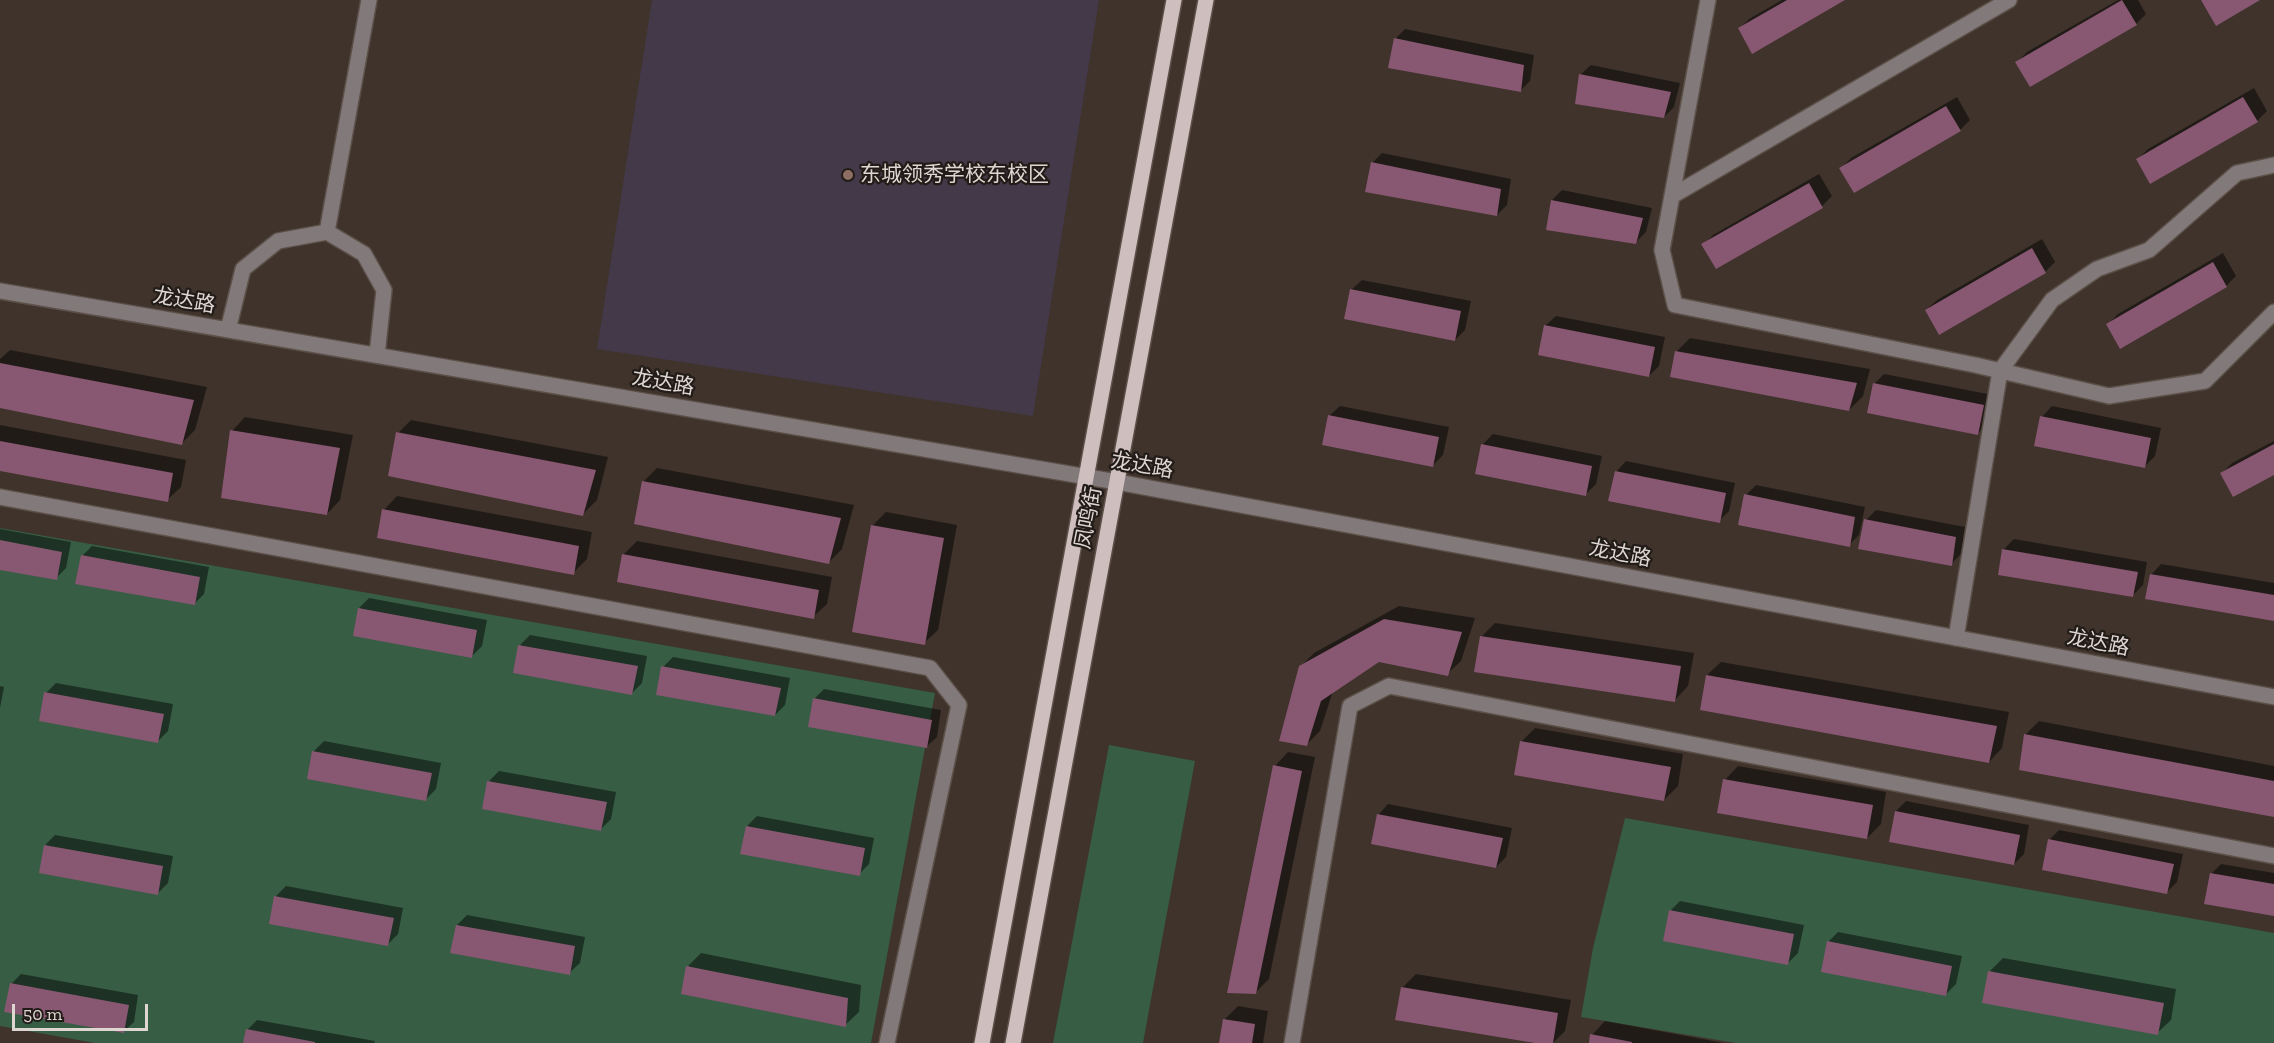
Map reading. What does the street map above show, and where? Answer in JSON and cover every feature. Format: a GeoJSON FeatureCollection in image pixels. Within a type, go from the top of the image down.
{"type":"FeatureCollection","features":[{"type":"Feature","properties":{"kind":"main road","name":"凤鸣街"},"geometry":{"type":"LineString","coordinates":[[982,1043],[1174,0]]}},
{"type":"Feature","properties":{"kind":"main road","name":"凤鸣街"},"geometry":{"type":"LineString","coordinates":[[1013,1043],[1206,0]]}},
{"type":"Feature","properties":{"kind":"street"},"geometry":{"type":"LineString","coordinates":[[327,232],[369,0]]}},
{"type":"Feature","properties":{"kind":"street"},"geometry":{"type":"LineString","coordinates":[[1708,0],[1662,250],[1675,305],[2000,371],[2109,396],[2205,381],[2274,312]]}},
{"type":"Feature","properties":{"kind":"street"},"geometry":{"type":"LineString","coordinates":[[1672,196],[2009,0]]}},
{"type":"Feature","properties":{"kind":"street"},"geometry":{"type":"LineString","coordinates":[[1956,638],[2000,371],[2052,300],[2097,269],[2149,250],[2237,173],[2274,165]]}},
{"type":"Feature","properties":{"kind":"street"},"geometry":{"type":"LineString","coordinates":[[228,330],[243,269],[278,241],[327,232],[364,254],[384,290],[377,356]]}},
{"type":"Feature","properties":{"kind":"street","name":"龙达路"},"geometry":{"type":"LineString","coordinates":[[0,291],[1117,482],[2274,697]]}},
{"type":"Feature","properties":{"kind":"street"},"geometry":{"type":"LineString","coordinates":[[0,497],[930,668],[959,705],[887,1043]]}},
{"type":"Feature","properties":{"kind":"street"},"geometry":{"type":"LineString","coordinates":[[1292,1043],[1350,706],[1389,686],[2274,856]]}},
{"type":"Feature","properties":{"kind":"shaded area","name":"东城领秀学校东校区"},"geometry":{"type":"Polygon","coordinates":[[[652,0],[1099,0],[1033,416],[597,349],[652,0]]]}},
{"type":"Feature","properties":{"kind":"green space"},"geometry":{"type":"Polygon","coordinates":[[[0,528],[935,693],[871,1043],[95,1043],[0,1026],[0,528]]]}},
{"type":"Feature","properties":{"kind":"green space"},"geometry":{"type":"Polygon","coordinates":[[[1109,745],[1195,761],[1143,1043],[1053,1043],[1109,745]]]}},
{"type":"Feature","properties":{"kind":"green space"},"geometry":{"type":"Polygon","coordinates":[[[1625,818],[2274,933],[2274,1043],[1736,1043],[1581,1017],[1593,948],[1625,818]]]}},
{"type":"Feature","properties":{"kind":"building"},"geometry":{"type":"Polygon","coordinates":[[[1787,0],[1845,0],[1752,54],[1738,28],[1787,0]]]}},
{"type":"Feature","properties":{"kind":"building"},"geometry":{"type":"Polygon","coordinates":[[[2122,0],[2137,25],[2030,87],[2015,62],[2122,0]]]}},
{"type":"Feature","properties":{"kind":"building"},"geometry":{"type":"Polygon","coordinates":[[[2201,0],[2260,0],[2216,26],[2201,0]]]}},
{"type":"Feature","properties":{"kind":"building"},"geometry":{"type":"Polygon","coordinates":[[[1394,38],[1524,65],[1521,92],[1388,68],[1394,38]]]}},
{"type":"Feature","properties":{"kind":"building"},"geometry":{"type":"Polygon","coordinates":[[[1579,74],[1671,92],[1664,118],[1575,104],[1579,74]]]}},
{"type":"Feature","properties":{"kind":"building"},"geometry":{"type":"Polygon","coordinates":[[[2243,97],[2258,122],[2150,184],[2136,159],[2243,97]]]}},
{"type":"Feature","properties":{"kind":"building"},"geometry":{"type":"Polygon","coordinates":[[[1946,106],[1961,131],[1854,193],[1839,168],[1946,106]]]}},
{"type":"Feature","properties":{"kind":"building"},"geometry":{"type":"Polygon","coordinates":[[[1371,162],[1501,189],[1497,216],[1365,192],[1371,162]]]}},
{"type":"Feature","properties":{"kind":"building"},"geometry":{"type":"Polygon","coordinates":[[[1809,183],[1823,208],[1716,269],[1701,244],[1809,183]]]}},
{"type":"Feature","properties":{"kind":"building"},"geometry":{"type":"Polygon","coordinates":[[[1551,200],[1643,218],[1636,244],[1546,230],[1551,200]]]}},
{"type":"Feature","properties":{"kind":"building"},"geometry":{"type":"Polygon","coordinates":[[[2032,248],[2046,273],[1939,335],[1925,310],[2032,248]]]}},
{"type":"Feature","properties":{"kind":"building"},"geometry":{"type":"Polygon","coordinates":[[[2213,262],[2227,287],[2120,349],[2106,324],[2213,262]]]}},
{"type":"Feature","properties":{"kind":"building"},"geometry":{"type":"Polygon","coordinates":[[[1350,289],[1461,311],[1455,341],[1344,319],[1350,289]]]}},
{"type":"Feature","properties":{"kind":"building"},"geometry":{"type":"Polygon","coordinates":[[[1544,325],[1655,347],[1649,377],[1538,355],[1544,325]]]}},
{"type":"Feature","properties":{"kind":"building"},"geometry":{"type":"Polygon","coordinates":[[[1675,351],[1857,383],[1849,411],[1670,377],[1675,351]]]}},
{"type":"Feature","properties":{"kind":"building"},"geometry":{"type":"Polygon","coordinates":[[[0,363],[194,400],[182,445],[0,408],[0,363]]]}},
{"type":"Feature","properties":{"kind":"building"},"geometry":{"type":"Polygon","coordinates":[[[1873,383],[1984,405],[1978,435],[1867,413],[1873,383]]]}},
{"type":"Feature","properties":{"kind":"building"},"geometry":{"type":"Polygon","coordinates":[[[1328,415],[1439,437],[1433,467],[1322,445],[1328,415]]]}},
{"type":"Feature","properties":{"kind":"building"},"geometry":{"type":"Polygon","coordinates":[[[2040,416],[2151,438],[2145,468],[2034,446],[2040,416]]]}},
{"type":"Feature","properties":{"kind":"building"},"geometry":{"type":"Polygon","coordinates":[[[230,430],[340,448],[327,515],[221,498],[230,430]]]}},
{"type":"Feature","properties":{"kind":"building"},"geometry":{"type":"Polygon","coordinates":[[[396,432],[596,470],[583,516],[388,476],[396,432]]]}},
{"type":"Feature","properties":{"kind":"building"},"geometry":{"type":"Polygon","coordinates":[[[0,441],[173,473],[168,502],[0,471],[0,441]]]}},
{"type":"Feature","properties":{"kind":"building"},"geometry":{"type":"Polygon","coordinates":[[[1481,444],[1592,466],[1586,496],[1475,474],[1481,444]]]}},
{"type":"Feature","properties":{"kind":"building"},"geometry":{"type":"Polygon","coordinates":[[[2274,444],[2274,475],[2233,497],[2220,473],[2274,444]]]}},
{"type":"Feature","properties":{"kind":"building"},"geometry":{"type":"Polygon","coordinates":[[[1615,471],[1726,493],[1720,523],[1608,501],[1615,471]]]}},
{"type":"Feature","properties":{"kind":"building"},"geometry":{"type":"Polygon","coordinates":[[[642,481],[841,518],[829,564],[634,524],[642,481]]]}},
{"type":"Feature","properties":{"kind":"building"},"geometry":{"type":"Polygon","coordinates":[[[1744,494],[1855,517],[1850,547],[1738,525],[1744,494]]]}},
{"type":"Feature","properties":{"kind":"building"},"geometry":{"type":"Polygon","coordinates":[[[382,509],[579,546],[574,575],[377,538],[382,509]]]}},
{"type":"Feature","properties":{"kind":"building"},"geometry":{"type":"Polygon","coordinates":[[[1864,519],[1956,537],[1952,566],[1858,549],[1864,519]]]}},
{"type":"Feature","properties":{"kind":"building"},"geometry":{"type":"Polygon","coordinates":[[[871,525],[944,538],[925,645],[852,632],[871,525]]]}},
{"type":"Feature","properties":{"kind":"building"},"geometry":{"type":"Polygon","coordinates":[[[0,540],[62,552],[57,580],[0,570],[0,540]]]}},
{"type":"Feature","properties":{"kind":"building"},"geometry":{"type":"Polygon","coordinates":[[[2002,549],[2138,572],[2133,597],[1998,575],[2002,549]]]}},
{"type":"Feature","properties":{"kind":"building"},"geometry":{"type":"Polygon","coordinates":[[[622,554],[819,590],[814,619],[617,582],[622,554]]]}},
{"type":"Feature","properties":{"kind":"building"},"geometry":{"type":"Polygon","coordinates":[[[81,555],[200,577],[195,605],[75,584],[81,555]]]}},
{"type":"Feature","properties":{"kind":"building"},"geometry":{"type":"Polygon","coordinates":[[[2150,574],[2274,595],[2274,621],[2145,599],[2150,574]]]}},
{"type":"Feature","properties":{"kind":"building"},"geometry":{"type":"Polygon","coordinates":[[[358,608],[477,630],[472,658],[353,636],[358,608]]]}},
{"type":"Feature","properties":{"kind":"building"},"geometry":{"type":"Polygon","coordinates":[[[1384,619],[1462,632],[1448,676],[1379,662],[1321,701],[1307,746],[1279,741],[1299,666],[1384,619]]]}},
{"type":"Feature","properties":{"kind":"building"},"geometry":{"type":"Polygon","coordinates":[[[1480,636],[1681,666],[1675,702],[1474,672],[1480,636]]]}},
{"type":"Feature","properties":{"kind":"building"},"geometry":{"type":"Polygon","coordinates":[[[518,645],[638,666],[632,695],[513,673],[518,645]]]}},
{"type":"Feature","properties":{"kind":"building"},"geometry":{"type":"Polygon","coordinates":[[[661,666],[781,688],[775,716],[656,695],[661,666]]]}},
{"type":"Feature","properties":{"kind":"building"},"geometry":{"type":"Polygon","coordinates":[[[1706,675],[1997,726],[1989,763],[1700,710],[1706,675]]]}},
{"type":"Feature","properties":{"kind":"building"},"geometry":{"type":"Polygon","coordinates":[[[44,692],[164,714],[158,743],[39,721],[44,692]]]}},
{"type":"Feature","properties":{"kind":"building"},"geometry":{"type":"Polygon","coordinates":[[[813,698],[932,720],[927,748],[808,727],[813,698]]]}},
{"type":"Feature","properties":{"kind":"building"},"geometry":{"type":"Polygon","coordinates":[[[2024,734],[2274,781],[2274,817],[2019,770],[2024,734]]]}},
{"type":"Feature","properties":{"kind":"building"},"geometry":{"type":"Polygon","coordinates":[[[1520,741],[1671,767],[1664,801],[1514,775],[1520,741]]]}},
{"type":"Feature","properties":{"kind":"building"},"geometry":{"type":"Polygon","coordinates":[[[312,751],[432,773],[426,801],[307,779],[312,751]]]}},
{"type":"Feature","properties":{"kind":"building"},"geometry":{"type":"Polygon","coordinates":[[[1273,765],[1302,771],[1256,994],[1227,993],[1273,765]]]}},
{"type":"Feature","properties":{"kind":"building"},"geometry":{"type":"Polygon","coordinates":[[[1723,779],[1873,805],[1867,839],[1717,813],[1723,779]]]}},
{"type":"Feature","properties":{"kind":"building"},"geometry":{"type":"Polygon","coordinates":[[[487,781],[607,802],[601,831],[482,809],[487,781]]]}},
{"type":"Feature","properties":{"kind":"building"},"geometry":{"type":"Polygon","coordinates":[[[1895,811],[2020,835],[2014,865],[1889,842],[1895,811]]]}},
{"type":"Feature","properties":{"kind":"building"},"geometry":{"type":"Polygon","coordinates":[[[1377,814],[1503,838],[1496,868],[1371,844],[1377,814]]]}},
{"type":"Feature","properties":{"kind":"building"},"geometry":{"type":"Polygon","coordinates":[[[746,826],[865,848],[860,876],[740,854],[746,826]]]}},
{"type":"Feature","properties":{"kind":"building"},"geometry":{"type":"Polygon","coordinates":[[[2048,839],[2174,864],[2167,894],[2042,870],[2048,839]]]}},
{"type":"Feature","properties":{"kind":"building"},"geometry":{"type":"Polygon","coordinates":[[[44,845],[163,866],[158,895],[39,873],[44,845]]]}},
{"type":"Feature","properties":{"kind":"building"},"geometry":{"type":"Polygon","coordinates":[[[2210,873],[2274,884],[2274,916],[2204,904],[2210,873]]]}},
{"type":"Feature","properties":{"kind":"building"},"geometry":{"type":"Polygon","coordinates":[[[274,896],[394,918],[388,946],[269,924],[274,896]]]}},
{"type":"Feature","properties":{"kind":"building"},"geometry":{"type":"Polygon","coordinates":[[[1669,910],[1794,934],[1788,965],[1663,941],[1669,910]]]}},
{"type":"Feature","properties":{"kind":"building"},"geometry":{"type":"Polygon","coordinates":[[[456,925],[575,946],[570,975],[450,953],[456,925]]]}},
{"type":"Feature","properties":{"kind":"building"},"geometry":{"type":"Polygon","coordinates":[[[1827,941],[1952,966],[1946,996],[1821,972],[1827,941]]]}},
{"type":"Feature","properties":{"kind":"building"},"geometry":{"type":"Polygon","coordinates":[[[686,966],[848,998],[846,1027],[681,994],[686,966]]]}},
{"type":"Feature","properties":{"kind":"building"},"geometry":{"type":"Polygon","coordinates":[[[1988,971],[2164,1003],[2158,1035],[1982,1003],[1988,971]]]}},
{"type":"Feature","properties":{"kind":"building"},"geometry":{"type":"Polygon","coordinates":[[[10,983],[129,1005],[124,1033],[4,1012],[10,983]]]}},
{"type":"Feature","properties":{"kind":"building"},"geometry":{"type":"Polygon","coordinates":[[[1401,987],[1558,1013],[1553,1043],[1535,1043],[1395,1020],[1401,987]]]}},
{"type":"Feature","properties":{"kind":"building"},"geometry":{"type":"Polygon","coordinates":[[[1223,1019],[1255,1024],[1252,1043],[1219,1043],[1223,1019]]]}},
{"type":"Feature","properties":{"kind":"building"},"geometry":{"type":"Polygon","coordinates":[[[246,1029],[315,1042],[315,1043],[243,1043],[246,1029]]]}},
{"type":"Feature","properties":{"kind":"building"},"geometry":{"type":"Polygon","coordinates":[[[1590,1034],[1632,1042],[1632,1043],[1589,1043],[1590,1034]]]}},
{"type":"Feature","properties":{"kind":"place","name":"东城领秀学校东校区"},"geometry":{"type":"Point","coordinates":[848,175]}}]}
